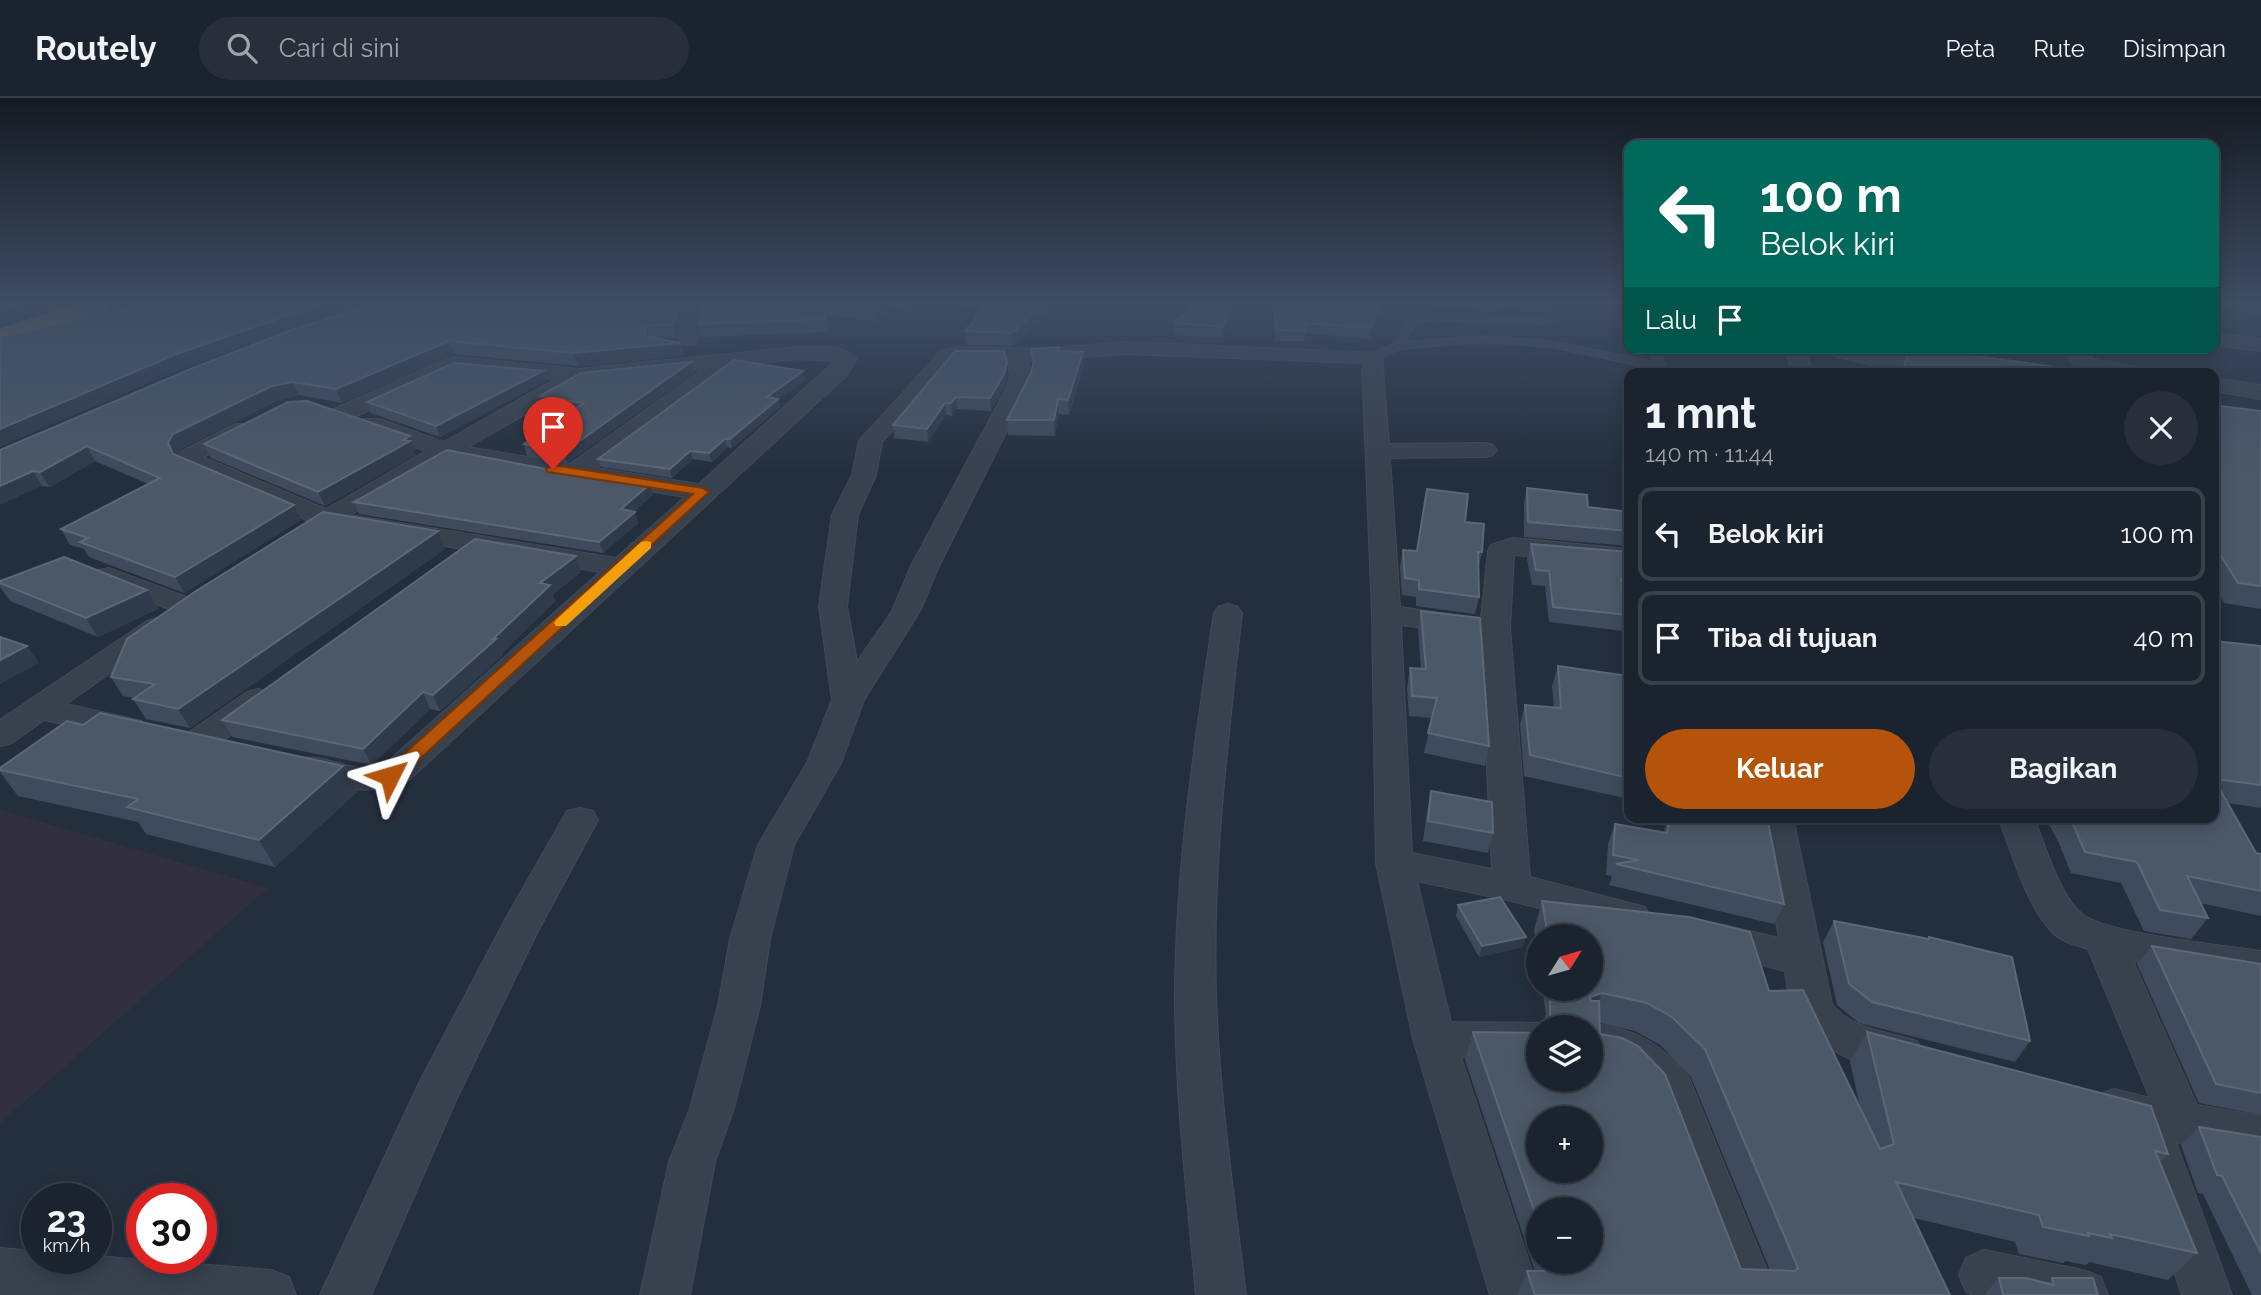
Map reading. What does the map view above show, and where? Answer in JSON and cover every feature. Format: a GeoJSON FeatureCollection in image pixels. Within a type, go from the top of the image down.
{"type":"FeatureCollection","features":[{"type":"Feature","properties":{"kind":"street"},"geometry":{"type":"LineString","coordinates":[[703,492],[445,450],[333,412],[454,363],[578,375],[730,360]]}},
{"type":"Feature","properties":{"kind":"street"},"geometry":{"type":"LineString","coordinates":[[575,472],[730,360]]}},
{"type":"Feature","properties":{"kind":"street"},"geometry":{"type":"LineString","coordinates":[[278,761],[372,781],[390,776],[838,371],[846,360]]}},
{"type":"Feature","properties":{"kind":"street"},"geometry":{"type":"LineString","coordinates":[[848,700],[833,606],[845,515],[864,475],[872,441],[943,360]]}},
{"type":"Feature","properties":{"kind":"street"},"geometry":{"type":"LineString","coordinates":[[665,1295],[692,1162],[712,1108],[739,1006],[763,885],[776,845],[824,763],[848,700],[906,611],[925,566],[1018,387],[1018,360]]}},
{"type":"Feature","properties":{"kind":"street"},"geometry":{"type":"LineString","coordinates":[[1384,360],[1377,451],[1386,614],[1394,863],[1434,1040],[1515,1295]]}},
{"type":"Feature","properties":{"kind":"street"},"geometry":{"type":"LineString","coordinates":[[2080,360],[2111,368]]}},
{"type":"Feature","properties":{"kind":"street"},"geometry":{"type":"LineString","coordinates":[[303,533],[578,375]]}},
{"type":"Feature","properties":{"kind":"street"},"geometry":{"type":"LineString","coordinates":[[2219,386],[2261,392]]}},
{"type":"Feature","properties":{"kind":"street"},"geometry":{"type":"LineString","coordinates":[[265,418],[195,452],[190,459],[327,519],[622,567]]}},
{"type":"Feature","properties":{"kind":"street"},"geometry":{"type":"LineString","coordinates":[[1377,451],[1485,450]]}},
{"type":"Feature","properties":{"kind":"street"},"geometry":{"type":"LineString","coordinates":[[442,567],[475,543]]}},
{"type":"Feature","properties":{"kind":"street"},"geometry":{"type":"LineString","coordinates":[[1512,887],[1495,628],[1501,551],[1504,547],[1624,557]]}},
{"type":"Feature","properties":{"kind":"street"},"geometry":{"type":"LineString","coordinates":[[0,735],[199,600],[82,564]]}},
{"type":"Feature","properties":{"kind":"street"},"geometry":{"type":"LineString","coordinates":[[1221,1295],[1197,1048],[1196,964],[1201,822],[1228,613]]}},
{"type":"Feature","properties":{"kind":"street"},"geometry":{"type":"LineString","coordinates":[[1386,614],[1495,628]]}},
{"type":"Feature","properties":{"kind":"street"},"geometry":{"type":"LineString","coordinates":[[175,738],[275,687]]}},
{"type":"Feature","properties":{"kind":"street"},"geometry":{"type":"LineString","coordinates":[[40,709],[238,752]]}},
{"type":"Feature","properties":{"kind":"street"},"geometry":{"type":"LineString","coordinates":[[345,1295],[436,1095],[519,931],[580,820]]}},
{"type":"Feature","properties":{"kind":"street"},"geometry":{"type":"LineString","coordinates":[[1776,823],[1802,959],[1813,1010],[1818,1018],[1838,1036],[1850,1041],[1944,1065]]}},
{"type":"Feature","properties":{"kind":"street"},"geometry":{"type":"LineString","coordinates":[[2019,823],[2060,915],[2078,932],[2104,940],[2261,967]]}},
{"type":"Feature","properties":{"kind":"street"},"geometry":{"type":"LineString","coordinates":[[1394,863],[1512,887],[1802,959]]}},
{"type":"Feature","properties":{"kind":"street"},"geometry":{"type":"LineString","coordinates":[[2104,940],[2164,1120],[2207,1295]]}},
{"type":"Feature","properties":{"kind":"street"},"geometry":{"type":"LineString","coordinates":[[1434,1040],[1526,1041]]}},
{"type":"Feature","properties":{"kind":"street"},"geometry":{"type":"LineString","coordinates":[[1603,1042],[1639,1053],[1665,1079],[1673,1092],[1752,1295]]}},
{"type":"Feature","properties":{"kind":"street"},"geometry":{"type":"LineString","coordinates":[[2078,1100],[2164,1120],[2261,1136]]}},
{"type":"Feature","properties":{"kind":"street"},"geometry":{"type":"LineString","coordinates":[[0,1273],[165,1292],[271,1295]]}},
{"type":"Feature","properties":{"kind":"street"},"geometry":{"type":"LineString","coordinates":[[1984,1275],[2083,1295]]}},
{"type":"Feature","properties":{"kind":"lane"},"geometry":{"type":"LineString","coordinates":[[1619,360],[1654,368]]}},
{"type":"Feature","properties":{"kind":"shaded area"},"geometry":{"type":"Polygon","coordinates":[[[0,810],[268,888],[0,1123],[0,810]]]}},
{"type":"Feature","properties":{"kind":"building"},"geometry":{"type":"Polygon","coordinates":[[[0,360],[163,360],[0,429],[0,360]]]}},
{"type":"Feature","properties":{"kind":"building"},"geometry":{"type":"Polygon","coordinates":[[[214,360],[405,360],[336,389],[293,382],[272,386],[173,434],[168,443],[173,454],[294,505],[175,577],[80,542],[88,538],[61,529],[160,478],[87,446],[40,472],[33,471],[0,486],[0,450],[214,360]]]}},
{"type":"Feature","properties":{"kind":"building"},"geometry":{"type":"Polygon","coordinates":[[[734,360],[803,371],[767,397],[778,399],[709,453],[690,451],[670,469],[598,459],[734,360]]]}},
{"type":"Feature","properties":{"kind":"building"},"geometry":{"type":"Polygon","coordinates":[[[948,360],[1006,360],[1004,374],[990,398],[956,397],[951,403],[945,403],[927,429],[893,425],[948,360]]]}},
{"type":"Feature","properties":{"kind":"building"},"geometry":{"type":"Polygon","coordinates":[[[1081,360],[1068,400],[1058,399],[1054,420],[1007,420],[1031,373],[1034,361],[1081,360]]]}},
{"type":"Feature","properties":{"kind":"building"},"geometry":{"type":"Polygon","coordinates":[[[1906,360],[2004,360],[2062,368],[1903,368],[1906,360]]]}},
{"type":"Feature","properties":{"kind":"building"},"geometry":{"type":"Polygon","coordinates":[[[691,362],[564,452],[524,444],[584,403],[540,396],[581,373],[691,362]]]}},
{"type":"Feature","properties":{"kind":"building"},"geometry":{"type":"Polygon","coordinates":[[[454,363],[543,371],[436,426],[367,402],[454,363]]]}},
{"type":"Feature","properties":{"kind":"building"},"geometry":{"type":"Polygon","coordinates":[[[307,401],[410,436],[403,440],[410,441],[318,492],[204,444],[288,402],[307,401]]]}},
{"type":"Feature","properties":{"kind":"building"},"geometry":{"type":"Polygon","coordinates":[[[2219,405],[2261,411],[2261,586],[2238,583],[2221,556],[2219,405]]]}},
{"type":"Feature","properties":{"kind":"building"},"geometry":{"type":"Polygon","coordinates":[[[447,450],[546,469],[650,484],[621,509],[635,512],[599,542],[354,502],[447,450]]]}},
{"type":"Feature","properties":{"kind":"building"},"geometry":{"type":"Polygon","coordinates":[[[1527,488],[1587,495],[1588,507],[1624,511],[1624,531],[1528,522],[1527,488]]]}},
{"type":"Feature","properties":{"kind":"building"},"geometry":{"type":"Polygon","coordinates":[[[1427,489],[1468,494],[1465,522],[1484,524],[1482,552],[1478,552],[1479,597],[1419,589],[1419,580],[1405,578],[1403,550],[1417,551],[1427,489]]]}},
{"type":"Feature","properties":{"kind":"building"},"geometry":{"type":"Polygon","coordinates":[[[323,512],[438,531],[178,709],[133,699],[155,684],[111,677],[127,639],[196,591],[323,512]]]}},
{"type":"Feature","properties":{"kind":"building"},"geometry":{"type":"Polygon","coordinates":[[[475,539],[576,556],[540,583],[550,585],[493,639],[496,639],[433,695],[423,692],[363,749],[222,720],[475,539]]]}},
{"type":"Feature","properties":{"kind":"building"},"geometry":{"type":"Polygon","coordinates":[[[1531,544],[1624,552],[1624,579],[1621,579],[1624,614],[1553,607],[1549,571],[1536,570],[1531,544]]]}},
{"type":"Feature","properties":{"kind":"building"},"geometry":{"type":"Polygon","coordinates":[[[64,557],[147,590],[86,618],[0,583],[64,557]]]}},
{"type":"Feature","properties":{"kind":"building"},"geometry":{"type":"Polygon","coordinates":[[[1421,611],[1480,618],[1489,746],[1428,733],[1437,698],[1412,696],[1410,668],[1426,669],[1421,611]]]}},
{"type":"Feature","properties":{"kind":"building"},"geometry":{"type":"Polygon","coordinates":[[[0,637],[27,646],[0,660],[0,637]]]}},
{"type":"Feature","properties":{"kind":"building"},"geometry":{"type":"Polygon","coordinates":[[[2219,642],[2261,646],[2261,785],[2219,780],[2219,642]]]}},
{"type":"Feature","properties":{"kind":"building"},"geometry":{"type":"Polygon","coordinates":[[[1558,666],[1624,675],[1624,777],[1530,755],[1525,705],[1561,708],[1558,666]]]}},
{"type":"Feature","properties":{"kind":"building"},"geometry":{"type":"Polygon","coordinates":[[[100,713],[343,766],[259,840],[127,807],[138,799],[0,770],[67,721],[83,725],[100,713]]]}},
{"type":"Feature","properties":{"kind":"building"},"geometry":{"type":"Polygon","coordinates":[[[2219,788],[2256,853],[2261,854],[2261,891],[2187,876],[2208,918],[2160,910],[2137,862],[2085,852],[2073,823],[2219,823],[2219,788]]]}},
{"type":"Feature","properties":{"kind":"building"},"geometry":{"type":"Polygon","coordinates":[[[1431,791],[1492,802],[1493,833],[1428,821],[1431,791]]]}},
{"type":"Feature","properties":{"kind":"building"},"geometry":{"type":"Polygon","coordinates":[[[1669,823],[1768,823],[1784,904],[1616,864],[1639,860],[1613,855],[1615,824],[1667,833],[1669,823]]]}},
{"type":"Feature","properties":{"kind":"building"},"geometry":{"type":"Polygon","coordinates":[[[1500,897],[1526,937],[1482,946],[1458,905],[1500,897]]]}},
{"type":"Feature","properties":{"kind":"building"},"geometry":{"type":"Polygon","coordinates":[[[1542,901],[1689,917],[1750,932],[1769,991],[1803,990],[1880,1149],[1894,1144],[1867,1032],[2151,1106],[2168,1154],[2155,1151],[2197,1253],[2110,1234],[2112,1238],[2043,1227],[2039,1215],[1896,1182],[1950,1295],[1535,1295],[1528,1274],[1603,1274],[1603,1197],[1529,1197],[1473,1032],[1526,1033],[1526,1092],[1603,1092],[1603,1035],[1622,1038],[1638,1046],[1665,1074],[1741,1269],[1795,1271],[1798,1268],[1705,1049],[1672,1017],[1647,1003],[1603,993],[1603,924],[1546,924],[1542,901]]]}},
{"type":"Feature","properties":{"kind":"building"},"geometry":{"type":"Polygon","coordinates":[[[1834,921],[1929,937],[2012,957],[2030,1041],[1872,1002],[1849,984],[1834,921]]]}},
{"type":"Feature","properties":{"kind":"building"},"geometry":{"type":"Polygon","coordinates":[[[2152,946],[2261,964],[2261,1093],[2216,1084],[2152,946]]]}},
{"type":"Feature","properties":{"kind":"building"},"geometry":{"type":"Polygon","coordinates":[[[1550,1001],[1599,1001],[1599,1015],[1550,1015],[1550,1001]]]}},
{"type":"Feature","properties":{"kind":"building"},"geometry":{"type":"Polygon","coordinates":[[[2199,1127],[2261,1137],[2261,1253],[2222,1176],[2217,1175],[2199,1127]]]}},
{"type":"Feature","properties":{"kind":"building"},"geometry":{"type":"Polygon","coordinates":[[[1999,1278],[2026,1278],[2054,1285],[2052,1278],[2093,1278],[2098,1295],[2003,1295],[1999,1278]]]}},
{"type":"Feature","properties":{"kind":"slow traffic"},"geometry":{"type":"LineString","coordinates":[[561,623],[646,545]]}},
{"type":"Feature","properties":{"kind":"route"},"geometry":{"type":"LineString","coordinates":[[390,776],[703,492],[553,469]]}}]}
